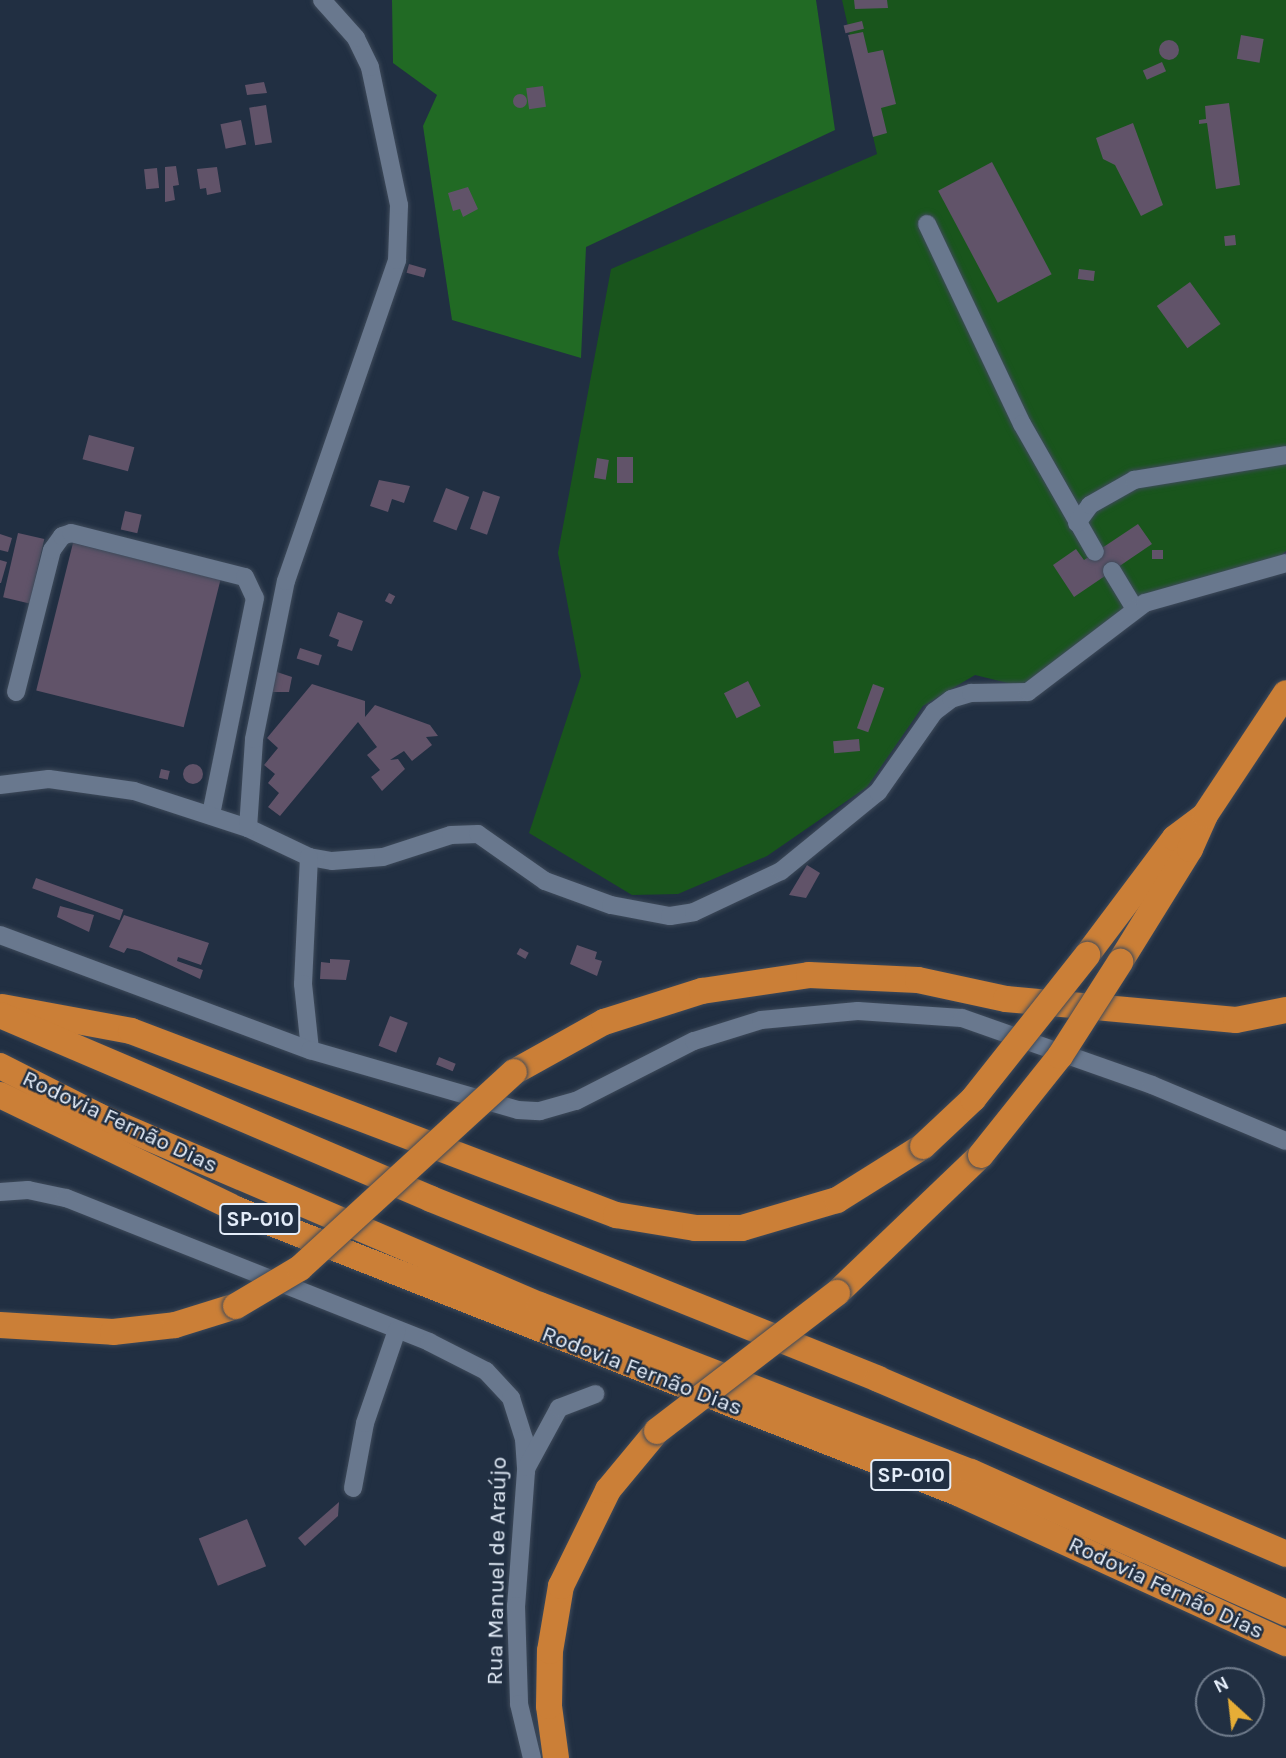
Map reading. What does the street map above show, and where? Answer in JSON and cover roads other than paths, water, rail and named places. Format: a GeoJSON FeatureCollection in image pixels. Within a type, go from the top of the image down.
{"type":"FeatureCollection","features":[{"type":"Feature","properties":{"kind":"highway"},"geometry":{"type":"LineString","coordinates":[[556,1758],[549,1706],[550,1651],[561,1586],[601,1501],[657,1431],[837,1293],[981,1155],[1060,1056],[1190,849],[1205,815],[1286,693]]}},
{"type":"Feature","properties":{"kind":"highway"},"geometry":{"type":"LineString","coordinates":[[0,1007],[27,1008],[131,1031],[603,1211],[695,1228],[743,1228],[838,1200],[923,1146],[972,1099],[1087,955],[1175,838],[1205,815]]}},
{"type":"Feature","properties":{"kind":"highway"},"geometry":{"type":"LineString","coordinates":[[0,1325],[113,1332],[176,1325],[236,1306],[300,1268],[514,1072],[617,1018],[702,991],[810,975],[918,980],[1006,999],[1236,1020],[1286,1010]]}},
{"type":"Feature","properties":{"kind":"highway"},"geometry":{"type":"LineString","coordinates":[[0,1015],[431,1199],[878,1379],[1286,1554]]}},
{"type":"Feature","properties":{"kind":"highway","name":"Rodovia Fernão Dias"},"geometry":{"type":"LineString","coordinates":[[0,1066],[99,1116],[528,1300],[971,1472],[1286,1613]]}},
{"type":"Feature","properties":{"kind":"highway","name":"Rodovia Fernão Dias"},"geometry":{"type":"LineString","coordinates":[[0,1095],[238,1210],[958,1493],[1286,1643]]}},
{"type":"Feature","properties":{"kind":"street"},"geometry":{"type":"LineString","coordinates":[[248,828],[254,738],[286,581],[397,260],[399,205],[370,67],[356,38],[322,0]]}},
{"type":"Feature","properties":{"kind":"street"},"geometry":{"type":"LineString","coordinates":[[927,224],[1022,424],[1095,552]]}},
{"type":"Feature","properties":{"kind":"street"},"geometry":{"type":"LineString","coordinates":[[1077,523],[1090,505],[1134,480],[1286,455]]}},
{"type":"Feature","properties":{"kind":"street"},"geometry":{"type":"LineString","coordinates":[[16,692],[54,541],[62,536],[71,533],[245,578],[255,598],[211,815]]}},
{"type":"Feature","properties":{"kind":"street"},"geometry":{"type":"LineString","coordinates":[[0,785],[49,779],[134,791],[248,828],[309,857],[332,861],[383,857],[451,835],[478,834],[494,841],[536,876],[611,905],[670,916],[694,912],[781,871],[878,792],[934,712],[951,699],[971,693],[1028,692],[1135,609],[1286,563]]}},
{"type":"Feature","properties":{"kind":"street"},"geometry":{"type":"LineString","coordinates":[[1112,571],[1135,609]]}},
{"type":"Feature","properties":{"kind":"street"},"geometry":{"type":"LineString","coordinates":[[309,857],[303,984],[310,1050]]}},
{"type":"Feature","properties":{"kind":"street"},"geometry":{"type":"LineString","coordinates":[[0,935],[310,1050],[518,1110],[540,1111],[576,1101],[694,1041],[761,1020],[858,1011],[962,1018],[1152,1085],[1286,1141]]}},
{"type":"Feature","properties":{"kind":"street","name":"Rua Manuel de Araújo"},"geometry":{"type":"LineString","coordinates":[[0,1192],[28,1190],[66,1199],[397,1330],[486,1371],[510,1398],[518,1417],[526,1471],[516,1606],[519,1704],[532,1758]]}},
{"type":"Feature","properties":{"kind":"street"},"geometry":{"type":"LineString","coordinates":[[353,1488],[365,1423],[397,1330]]}},
{"type":"Feature","properties":{"kind":"street"},"geometry":{"type":"LineString","coordinates":[[526,1471],[559,1408],[595,1394]]}}]}
